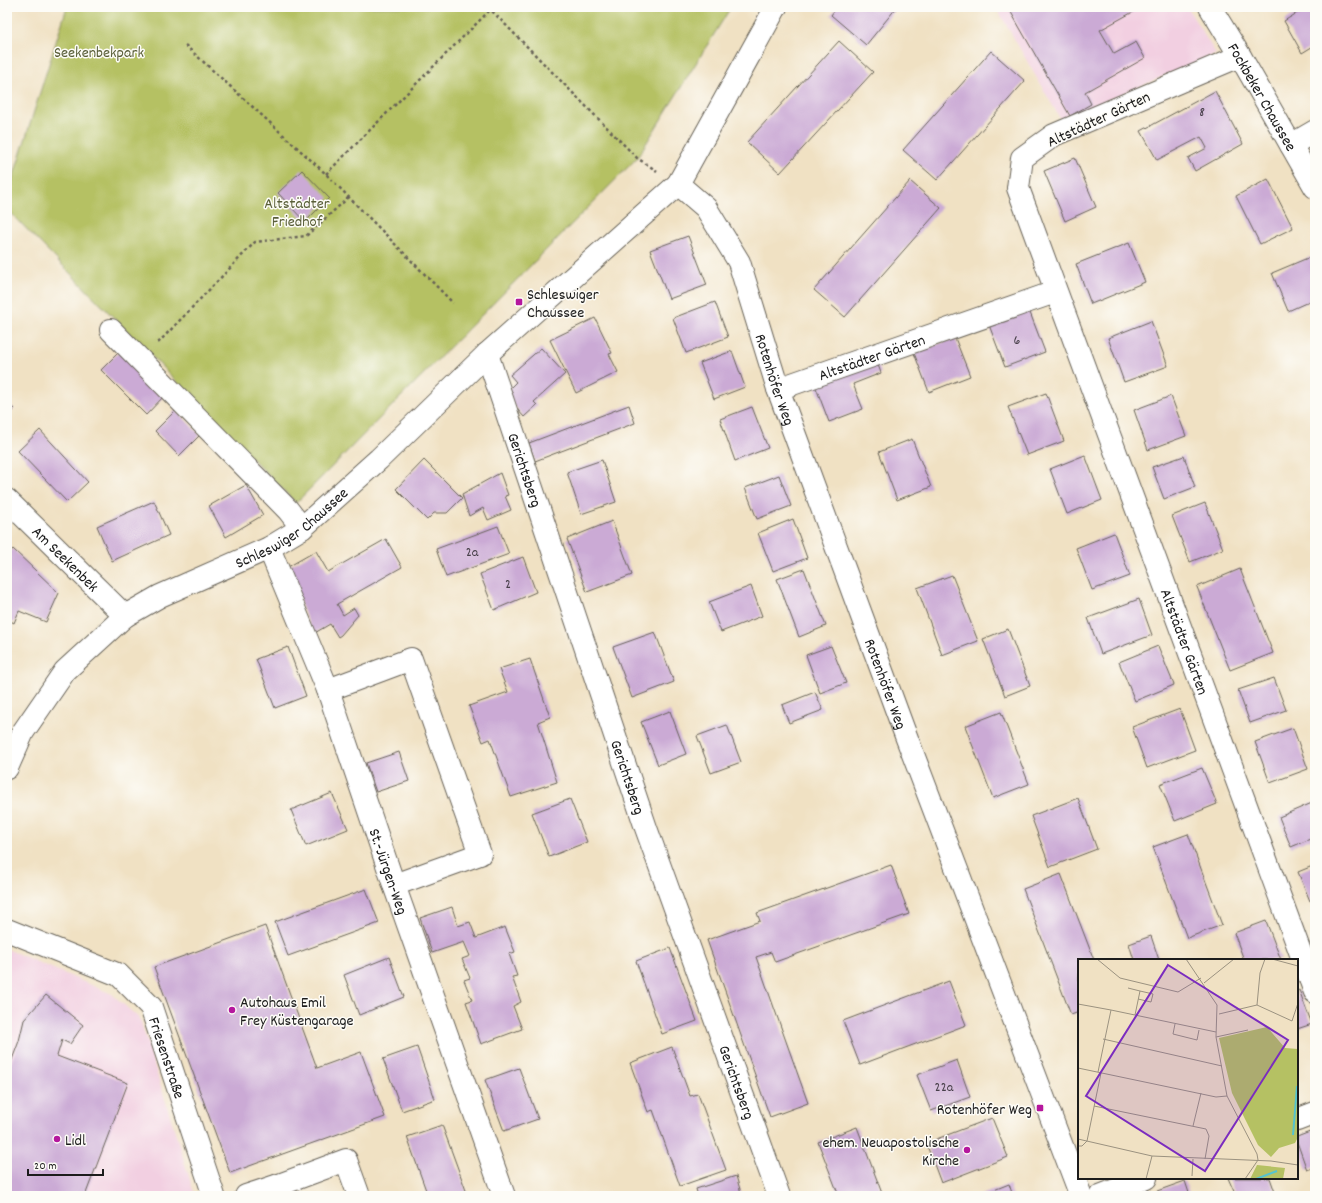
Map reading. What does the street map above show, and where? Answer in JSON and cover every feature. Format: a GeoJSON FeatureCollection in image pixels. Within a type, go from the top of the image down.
{"type":"FeatureCollection","features":[{"type":"Feature","properties":{"kind":"street","name":"Schleswiger Chaussee"},"geometry":{"type":"LineString","coordinates":[[7,768],[23,732],[65,671],[125,616],[160,596],[269,548],[302,528],[379,459],[487,354],[678,184],[776,7]]}},
{"type":"Feature","properties":{"kind":"street","name":"Fockbeker Chaussee"},"geometry":{"type":"LineString","coordinates":[[1210,7],[1240,56],[1315,187]]}},
{"type":"Feature","properties":{"kind":"street","name":"Altstädter Gärten"},"geometry":{"type":"LineString","coordinates":[[1240,56],[1054,135],[1022,158],[1018,188],[1055,292],[1315,992]]}},
{"type":"Feature","properties":{"kind":"street"},"geometry":{"type":"LineString","coordinates":[[1291,145],[1315,131]]}},
{"type":"Feature","properties":{"kind":"street","name":"Rotenhöfer Weg"},"geometry":{"type":"LineString","coordinates":[[678,184],[706,208],[739,262],[778,389],[903,728],[1080,1196]]}},
{"type":"Feature","properties":{"kind":"street","name":"Altstädter Gärten"},"geometry":{"type":"LineString","coordinates":[[778,389],[1055,292]]}},
{"type":"Feature","properties":{"kind":"street"},"geometry":{"type":"LineString","coordinates":[[111,330],[288,510],[302,528]]}},
{"type":"Feature","properties":{"kind":"street","name":"Gerichtsberg"},"geometry":{"type":"LineString","coordinates":[[487,354],[646,828],[779,1196]]}},
{"type":"Feature","properties":{"kind":"street","name":"Am Seekenbek"},"geometry":{"type":"LineString","coordinates":[[7,500],[125,616]]}},
{"type":"Feature","properties":{"kind":"street","name":"St.-Jürgen-Weg"},"geometry":{"type":"LineString","coordinates":[[269,548],[328,690],[394,886],[504,1196]]}},
{"type":"Feature","properties":{"kind":"street"},"geometry":{"type":"LineString","coordinates":[[328,690],[411,659],[480,854],[394,886]]}},
{"type":"Feature","properties":{"kind":"street","name":"Friesenstraße"},"geometry":{"type":"LineString","coordinates":[[7,930],[119,975],[151,1007],[214,1196]]}},
{"type":"Feature","properties":{"kind":"street"},"geometry":{"type":"LineString","coordinates":[[1298,1120],[1315,1113]]}},
{"type":"Feature","properties":{"kind":"street"},"geometry":{"type":"LineString","coordinates":[[246,1196],[281,1190],[346,1160],[359,1196]]}},
{"type":"Feature","properties":{"kind":"street"},"geometry":{"type":"LineString","coordinates":[[1100,1196],[1143,1179]]}},
{"type":"Feature","properties":{"kind":"path"},"geometry":{"type":"LineString","coordinates":[[488,7],[637,158],[678,184]]}},
{"type":"Feature","properties":{"kind":"path"},"geometry":{"type":"LineString","coordinates":[[326,174],[493,7]]}},
{"type":"Feature","properties":{"kind":"path"},"geometry":{"type":"LineString","coordinates":[[185,45],[326,174],[453,303]]}},
{"type":"Feature","properties":{"kind":"path"},"geometry":{"type":"LineString","coordinates":[[155,347],[255,242],[306,236],[349,197]]}},
{"type":"Feature","properties":{"kind":"shaded area"},"geometry":{"type":"Polygon","coordinates":[[[996,7],[1187,7],[1216,54],[1061,120],[996,7]]]}},
{"type":"Feature","properties":{"kind":"shaded area"},"geometry":{"type":"Polygon","coordinates":[[[7,949],[112,994],[140,1019],[195,1196],[7,1196],[7,949]]]}},
{"type":"Feature","properties":{"kind":"green space","name":"Altstädter Friedhof"},"geometry":{"type":"Polygon","coordinates":[[[67,7],[731,7],[637,158],[296,503],[7,209],[7,197],[67,7]]]}},
{"type":"Feature","properties":{"kind":"building"},"geometry":{"type":"Polygon","coordinates":[[[837,7],[897,7],[866,45],[831,15],[837,7]]]}},
{"type":"Feature","properties":{"kind":"building"},"geometry":{"type":"Polygon","coordinates":[[[1008,7],[1142,7],[1100,30],[1114,54],[1136,42],[1145,58],[1085,92],[1091,104],[1070,116],[1008,7]]]}},
{"type":"Feature","properties":{"kind":"building"},"geometry":{"type":"Polygon","coordinates":[[[1307,7],[1315,7],[1315,45],[1302,53],[1284,21],[1307,7]]]}},
{"type":"Feature","properties":{"kind":"building"},"geometry":{"type":"Polygon","coordinates":[[[839,41],[873,72],[780,173],[747,142],[839,41]]]}},
{"type":"Feature","properties":{"kind":"building"},"geometry":{"type":"Polygon","coordinates":[[[991,51],[1025,81],[937,180],[903,150],[991,51]]]}},
{"type":"Feature","properties":{"kind":"building"},"geometry":{"type":"Polygon","coordinates":[[[1215,91],[1243,144],[1195,171],[1188,158],[1207,148],[1201,137],[1157,160],[1141,131],[1215,91]]]}},
{"type":"Feature","properties":{"kind":"building"},"geometry":{"type":"Polygon","coordinates":[[[1075,158],[1096,207],[1065,221],[1044,171],[1075,158]]]}},
{"type":"Feature","properties":{"kind":"building"},"geometry":{"type":"Polygon","coordinates":[[[302,170],[329,198],[305,222],[278,193],[302,170]]]}},
{"type":"Feature","properties":{"kind":"building"},"geometry":{"type":"Polygon","coordinates":[[[1268,179],[1293,228],[1260,244],[1236,196],[1268,179]]]}},
{"type":"Feature","properties":{"kind":"building"},"geometry":{"type":"Polygon","coordinates":[[[910,181],[941,208],[845,317],[814,290],[910,181]]]}},
{"type":"Feature","properties":{"kind":"building"},"geometry":{"type":"Polygon","coordinates":[[[688,236],[707,285],[669,299],[650,250],[688,236]]]}},
{"type":"Feature","properties":{"kind":"building"},"geometry":{"type":"Polygon","coordinates":[[[1129,243],[1145,282],[1091,304],[1076,264],[1129,243]]]}},
{"type":"Feature","properties":{"kind":"building"},"geometry":{"type":"Polygon","coordinates":[[[1310,257],[1315,267],[1315,299],[1288,311],[1272,273],[1310,257]]]}},
{"type":"Feature","properties":{"kind":"building"},"geometry":{"type":"Polygon","coordinates":[[[715,302],[728,337],[686,353],[673,318],[715,302]]]}},
{"type":"Feature","properties":{"kind":"building"},"geometry":{"type":"Polygon","coordinates":[[[1029,310],[1045,352],[1005,367],[989,325],[1029,310]]]}},
{"type":"Feature","properties":{"kind":"building"},"geometry":{"type":"Polygon","coordinates":[[[595,318],[612,353],[609,354],[618,372],[576,393],[550,340],[595,318]]]}},
{"type":"Feature","properties":{"kind":"building"},"geometry":{"type":"Polygon","coordinates":[[[1151,321],[1168,366],[1124,382],[1108,338],[1151,321]]]}},
{"type":"Feature","properties":{"kind":"building"},"geometry":{"type":"Polygon","coordinates":[[[955,338],[970,376],[929,392],[914,353],[955,338]]]}},
{"type":"Feature","properties":{"kind":"building"},"geometry":{"type":"Polygon","coordinates":[[[541,348],[565,374],[534,402],[537,405],[524,417],[504,394],[516,382],[510,375],[541,348]]]}},
{"type":"Feature","properties":{"kind":"building"},"geometry":{"type":"Polygon","coordinates":[[[120,351],[165,395],[146,415],[101,370],[120,351]]]}},
{"type":"Feature","properties":{"kind":"building"},"geometry":{"type":"Polygon","coordinates":[[[732,351],[745,387],[714,399],[700,363],[732,351]]]}},
{"type":"Feature","properties":{"kind":"building"},"geometry":{"type":"Polygon","coordinates":[[[877,362],[881,373],[853,384],[863,409],[829,422],[815,385],[877,362]]]}},
{"type":"Feature","properties":{"kind":"building"},"geometry":{"type":"Polygon","coordinates":[[[1046,393],[1064,441],[1027,455],[1008,407],[1046,393]]]}},
{"type":"Feature","properties":{"kind":"building"},"geometry":{"type":"Polygon","coordinates":[[[1171,396],[1186,436],[1148,450],[1134,410],[1171,396]]]}},
{"type":"Feature","properties":{"kind":"building"},"geometry":{"type":"Polygon","coordinates":[[[7,402],[14,409],[7,416],[7,402]]]}},
{"type":"Feature","properties":{"kind":"building"},"geometry":{"type":"Polygon","coordinates":[[[629,405],[635,423],[535,461],[529,443],[629,405]]]}},
{"type":"Feature","properties":{"kind":"building"},"geometry":{"type":"Polygon","coordinates":[[[752,407],[768,448],[735,461],[720,419],[752,407]]]}},
{"type":"Feature","properties":{"kind":"building"},"geometry":{"type":"Polygon","coordinates":[[[176,410],[200,435],[179,456],[155,431],[176,410]]]}},
{"type":"Feature","properties":{"kind":"building"},"geometry":{"type":"Polygon","coordinates":[[[40,430],[88,482],[67,502],[18,451],[40,430]]]}},
{"type":"Feature","properties":{"kind":"building"},"geometry":{"type":"Polygon","coordinates":[[[912,439],[931,487],[897,500],[879,452],[912,439]]]}},
{"type":"Feature","properties":{"kind":"building"},"geometry":{"type":"Polygon","coordinates":[[[1085,455],[1102,500],[1067,514],[1050,469],[1085,455]]]}},
{"type":"Feature","properties":{"kind":"building"},"geometry":{"type":"Polygon","coordinates":[[[1184,456],[1195,487],[1164,499],[1152,467],[1184,456]]]}},
{"type":"Feature","properties":{"kind":"building"},"geometry":{"type":"Polygon","coordinates":[[[424,460],[462,498],[447,513],[434,513],[427,520],[396,489],[424,460]]]}},
{"type":"Feature","properties":{"kind":"building"},"geometry":{"type":"Polygon","coordinates":[[[602,460],[616,502],[581,514],[567,472],[602,460]]]}},
{"type":"Feature","properties":{"kind":"building"},"geometry":{"type":"Polygon","coordinates":[[[500,473],[508,495],[505,496],[511,510],[488,520],[483,508],[469,516],[462,494],[500,473]]]}},
{"type":"Feature","properties":{"kind":"building"},"geometry":{"type":"Polygon","coordinates":[[[779,475],[791,506],[757,519],[745,488],[779,475]]]}},
{"type":"Feature","properties":{"kind":"building"},"geometry":{"type":"Polygon","coordinates":[[[246,485],[263,515],[226,537],[209,506],[246,485]]]}},
{"type":"Feature","properties":{"kind":"building"},"geometry":{"type":"Polygon","coordinates":[[[154,501],[169,535],[112,561],[97,526],[154,501]]]}},
{"type":"Feature","properties":{"kind":"building"},"geometry":{"type":"Polygon","coordinates":[[[1205,503],[1223,549],[1190,562],[1172,516],[1205,503]]]}},
{"type":"Feature","properties":{"kind":"building"},"geometry":{"type":"Polygon","coordinates":[[[793,519],[807,558],[773,571],[758,533],[793,519]]]}},
{"type":"Feature","properties":{"kind":"building"},"geometry":{"type":"Polygon","coordinates":[[[612,521],[632,575],[587,592],[567,539],[612,521]]]}},
{"type":"Feature","properties":{"kind":"building"},"geometry":{"type":"Polygon","coordinates":[[[498,526],[509,554],[446,577],[436,549],[498,526]]]}},
{"type":"Feature","properties":{"kind":"building"},"geometry":{"type":"Polygon","coordinates":[[[1114,533],[1130,576],[1092,590],[1076,548],[1114,533]]]}},
{"type":"Feature","properties":{"kind":"building"},"geometry":{"type":"Polygon","coordinates":[[[386,539],[402,567],[337,604],[343,615],[354,608],[358,615],[341,635],[338,637],[330,624],[313,634],[286,568],[316,551],[328,572],[386,539]]]}},
{"type":"Feature","properties":{"kind":"building"},"geometry":{"type":"Polygon","coordinates":[[[13,549],[59,593],[46,622],[19,611],[14,623],[7,619],[7,554],[13,549]]]}},
{"type":"Feature","properties":{"kind":"building"},"geometry":{"type":"Polygon","coordinates":[[[523,557],[536,592],[494,610],[480,574],[523,557]]]}},
{"type":"Feature","properties":{"kind":"building"},"geometry":{"type":"Polygon","coordinates":[[[804,569],[826,626],[799,637],[777,579],[804,569]]]}},
{"type":"Feature","properties":{"kind":"building"},"geometry":{"type":"Polygon","coordinates":[[[1240,569],[1273,653],[1230,670],[1197,587],[1240,569]]]}},
{"type":"Feature","properties":{"kind":"building"},"geometry":{"type":"Polygon","coordinates":[[[952,575],[978,641],[942,655],[917,588],[952,575]]]}},
{"type":"Feature","properties":{"kind":"building"},"geometry":{"type":"Polygon","coordinates":[[[751,586],[762,616],[721,632],[709,602],[751,586]]]}},
{"type":"Feature","properties":{"kind":"building"},"geometry":{"type":"Polygon","coordinates":[[[1139,599],[1152,635],[1101,654],[1088,618],[1139,599]]]}},
{"type":"Feature","properties":{"kind":"building"},"geometry":{"type":"Polygon","coordinates":[[[1008,629],[1030,686],[1005,696],[983,639],[1008,629]]]}},
{"type":"Feature","properties":{"kind":"building"},"geometry":{"type":"Polygon","coordinates":[[[655,632],[674,682],[632,698],[613,647],[655,632]]]}},
{"type":"Feature","properties":{"kind":"building"},"geometry":{"type":"Polygon","coordinates":[[[831,646],[846,683],[820,693],[806,655],[831,646]]]}},
{"type":"Feature","properties":{"kind":"building"},"geometry":{"type":"Polygon","coordinates":[[[1158,646],[1174,685],[1135,701],[1119,662],[1158,646]]]}},
{"type":"Feature","properties":{"kind":"building"},"geometry":{"type":"Polygon","coordinates":[[[288,647],[306,696],[275,708],[256,659],[288,647]]]}},
{"type":"Feature","properties":{"kind":"building"},"geometry":{"type":"Polygon","coordinates":[[[530,659],[550,717],[538,722],[557,782],[511,797],[490,739],[483,742],[469,706],[508,692],[499,669],[530,659]]]}},
{"type":"Feature","properties":{"kind":"building"},"geometry":{"type":"Polygon","coordinates":[[[1274,678],[1286,710],[1250,723],[1238,690],[1274,678]]]}},
{"type":"Feature","properties":{"kind":"building"},"geometry":{"type":"Polygon","coordinates":[[[815,692],[823,710],[789,723],[782,705],[815,692]]]}},
{"type":"Feature","properties":{"kind":"building"},"geometry":{"type":"Polygon","coordinates":[[[1180,709],[1195,750],[1147,768],[1132,727],[1180,709]]]}},
{"type":"Feature","properties":{"kind":"building"},"geometry":{"type":"Polygon","coordinates":[[[670,711],[686,754],[658,765],[641,722],[670,711]]]}},
{"type":"Feature","properties":{"kind":"building"},"geometry":{"type":"Polygon","coordinates":[[[1001,712],[1029,784],[993,798],[965,726],[1001,712]]]}},
{"type":"Feature","properties":{"kind":"building"},"geometry":{"type":"Polygon","coordinates":[[[727,725],[741,762],[711,773],[697,736],[727,725]]]}},
{"type":"Feature","properties":{"kind":"building"},"geometry":{"type":"Polygon","coordinates":[[[1293,728],[1308,769],[1270,783],[1255,742],[1293,728]]]}},
{"type":"Feature","properties":{"kind":"building"},"geometry":{"type":"Polygon","coordinates":[[[399,752],[409,781],[376,792],[366,763],[399,752]]]}},
{"type":"Feature","properties":{"kind":"building"},"geometry":{"type":"Polygon","coordinates":[[[1202,768],[1217,804],[1175,821],[1160,784],[1202,768]]]}},
{"type":"Feature","properties":{"kind":"building"},"geometry":{"type":"Polygon","coordinates":[[[332,793],[348,829],[306,846],[291,810],[332,793]]]}},
{"type":"Feature","properties":{"kind":"building"},"geometry":{"type":"Polygon","coordinates":[[[1078,798],[1097,849],[1050,867],[1031,816],[1078,798]]]}},
{"type":"Feature","properties":{"kind":"building"},"geometry":{"type":"Polygon","coordinates":[[[570,799],[587,842],[549,857],[532,813],[570,799]]]}},
{"type":"Feature","properties":{"kind":"building"},"geometry":{"type":"Polygon","coordinates":[[[1312,803],[1315,810],[1315,837],[1291,847],[1279,817],[1312,803]]]}},
{"type":"Feature","properties":{"kind":"building"},"geometry":{"type":"Polygon","coordinates":[[[1188,834],[1222,925],[1187,938],[1153,847],[1188,834]]]}},
{"type":"Feature","properties":{"kind":"building"},"geometry":{"type":"Polygon","coordinates":[[[891,865],[909,914],[775,962],[771,952],[756,957],[808,1103],[770,1117],[707,940],[760,921],[757,913],[891,865]]]}},
{"type":"Feature","properties":{"kind":"building"},"geometry":{"type":"Polygon","coordinates":[[[1315,865],[1315,899],[1310,901],[1298,872],[1315,865]]]}},
{"type":"Feature","properties":{"kind":"building"},"geometry":{"type":"Polygon","coordinates":[[[1061,874],[1094,959],[1078,959],[1078,1012],[1071,1015],[1023,889],[1061,874]]]}},
{"type":"Feature","properties":{"kind":"building"},"geometry":{"type":"Polygon","coordinates":[[[366,889],[379,923],[288,956],[275,922],[366,889]]]}},
{"type":"Feature","properties":{"kind":"building"},"geometry":{"type":"Polygon","coordinates":[[[452,907],[458,926],[470,922],[476,938],[505,927],[515,952],[509,954],[517,976],[512,977],[521,1002],[513,1006],[522,1029],[481,1044],[466,1002],[472,1000],[464,980],[470,978],[462,959],[470,956],[464,942],[432,953],[420,918],[452,907]]]}},
{"type":"Feature","properties":{"kind":"building"},"geometry":{"type":"Polygon","coordinates":[[[1266,921],[1281,959],[1244,959],[1234,933],[1266,921]]]}},
{"type":"Feature","properties":{"kind":"building","name":"Autohaus Emil Frey Küstengarage"},"geometry":{"type":"Polygon","coordinates":[[[265,926],[317,1068],[361,1052],[385,1117],[230,1173],[154,967],[265,926]]]}},
{"type":"Feature","properties":{"kind":"building"},"geometry":{"type":"Polygon","coordinates":[[[1151,936],[1159,959],[1134,959],[1129,944],[1151,936]]]}},
{"type":"Feature","properties":{"kind":"building"},"geometry":{"type":"Polygon","coordinates":[[[670,948],[697,1021],[662,1034],[636,961],[670,948]]]}},
{"type":"Feature","properties":{"kind":"building"},"geometry":{"type":"Polygon","coordinates":[[[389,957],[404,997],[359,1015],[344,975],[389,957]]]}},
{"type":"Feature","properties":{"kind":"building"},"geometry":{"type":"Polygon","coordinates":[[[949,981],[966,1025],[860,1065],[843,1021],[949,981]]]}},
{"type":"Feature","properties":{"kind":"building"},"geometry":{"type":"Polygon","coordinates":[[[1298,990],[1312,1024],[1298,1029],[1298,990]]]}},
{"type":"Feature","properties":{"kind":"building","name":"Lidl"},"geometry":{"type":"Polygon","coordinates":[[[46,995],[83,1025],[70,1044],[62,1040],[57,1056],[128,1083],[85,1196],[7,1196],[7,1073],[19,1041],[24,1020],[46,995]]]}},
{"type":"Feature","properties":{"kind":"building"},"geometry":{"type":"Polygon","coordinates":[[[417,1047],[435,1099],[402,1111],[383,1059],[417,1047]]]}},
{"type":"Feature","properties":{"kind":"building"},"geometry":{"type":"Polygon","coordinates":[[[672,1047],[690,1096],[698,1094],[726,1170],[680,1186],[653,1110],[648,1112],[630,1063],[672,1047]]]}},
{"type":"Feature","properties":{"kind":"building"},"geometry":{"type":"Polygon","coordinates":[[[957,1060],[970,1097],[931,1111],[917,1075],[957,1060]]]}},
{"type":"Feature","properties":{"kind":"building"},"geometry":{"type":"Polygon","coordinates":[[[519,1068],[538,1119],[504,1131],[485,1080],[519,1068]]]}},
{"type":"Feature","properties":{"kind":"building","name":"ehem. Neuapostolische Kirche"},"geometry":{"type":"Polygon","coordinates":[[[992,1118],[1008,1157],[941,1183],[926,1143],[992,1118]]]}},
{"type":"Feature","properties":{"kind":"building"},"geometry":{"type":"Polygon","coordinates":[[[442,1125],[468,1196],[428,1196],[407,1137],[442,1125]]]}},
{"type":"Feature","properties":{"kind":"building"},"geometry":{"type":"Polygon","coordinates":[[[857,1127],[883,1196],[839,1196],[818,1142],[857,1127]]]}},
{"type":"Feature","properties":{"kind":"building"},"geometry":{"type":"Polygon","coordinates":[[[1315,1130],[1315,1167],[1307,1170],[1298,1145],[1298,1137],[1315,1130]]]}},
{"type":"Feature","properties":{"kind":"building"},"geometry":{"type":"Polygon","coordinates":[[[736,1176],[742,1196],[698,1196],[696,1189],[736,1176]]]}},
{"type":"Feature","properties":{"kind":"building"},"geometry":{"type":"Polygon","coordinates":[[[1228,1179],[1270,1179],[1276,1195],[1236,1196],[1228,1179]]]}},
{"type":"Feature","properties":{"kind":"building"},"geometry":{"type":"Polygon","coordinates":[[[1185,1181],[1190,1196],[1143,1196],[1185,1181]]]}},
{"type":"Feature","properties":{"kind":"building"},"geometry":{"type":"Polygon","coordinates":[[[1009,1184],[1013,1196],[979,1196],[1009,1184]]]}},
{"type":"Feature","properties":{"kind":"place","name":"Schleswiger Chaussee"},"geometry":{"type":"Point","coordinates":[519,302]}},
{"type":"Feature","properties":{"kind":"place","name":"Autohaus Emil Frey Küstengarage"},"geometry":{"type":"Point","coordinates":[232,1010]}},
{"type":"Feature","properties":{"kind":"place","name":"Rotenhöfer Weg"},"geometry":{"type":"Point","coordinates":[1040,1108]}},
{"type":"Feature","properties":{"kind":"place","name":"Lidl"},"geometry":{"type":"Point","coordinates":[57,1139]}},
{"type":"Feature","properties":{"kind":"place","name":"ehem. Neuapostolische Kirche"},"geometry":{"type":"Point","coordinates":[967,1150]}},
{"type":"Feature","properties":{"kind":"park label","name":"Seekenbekpark"},"geometry":{"type":"Point","coordinates":[99,51]}}]}
